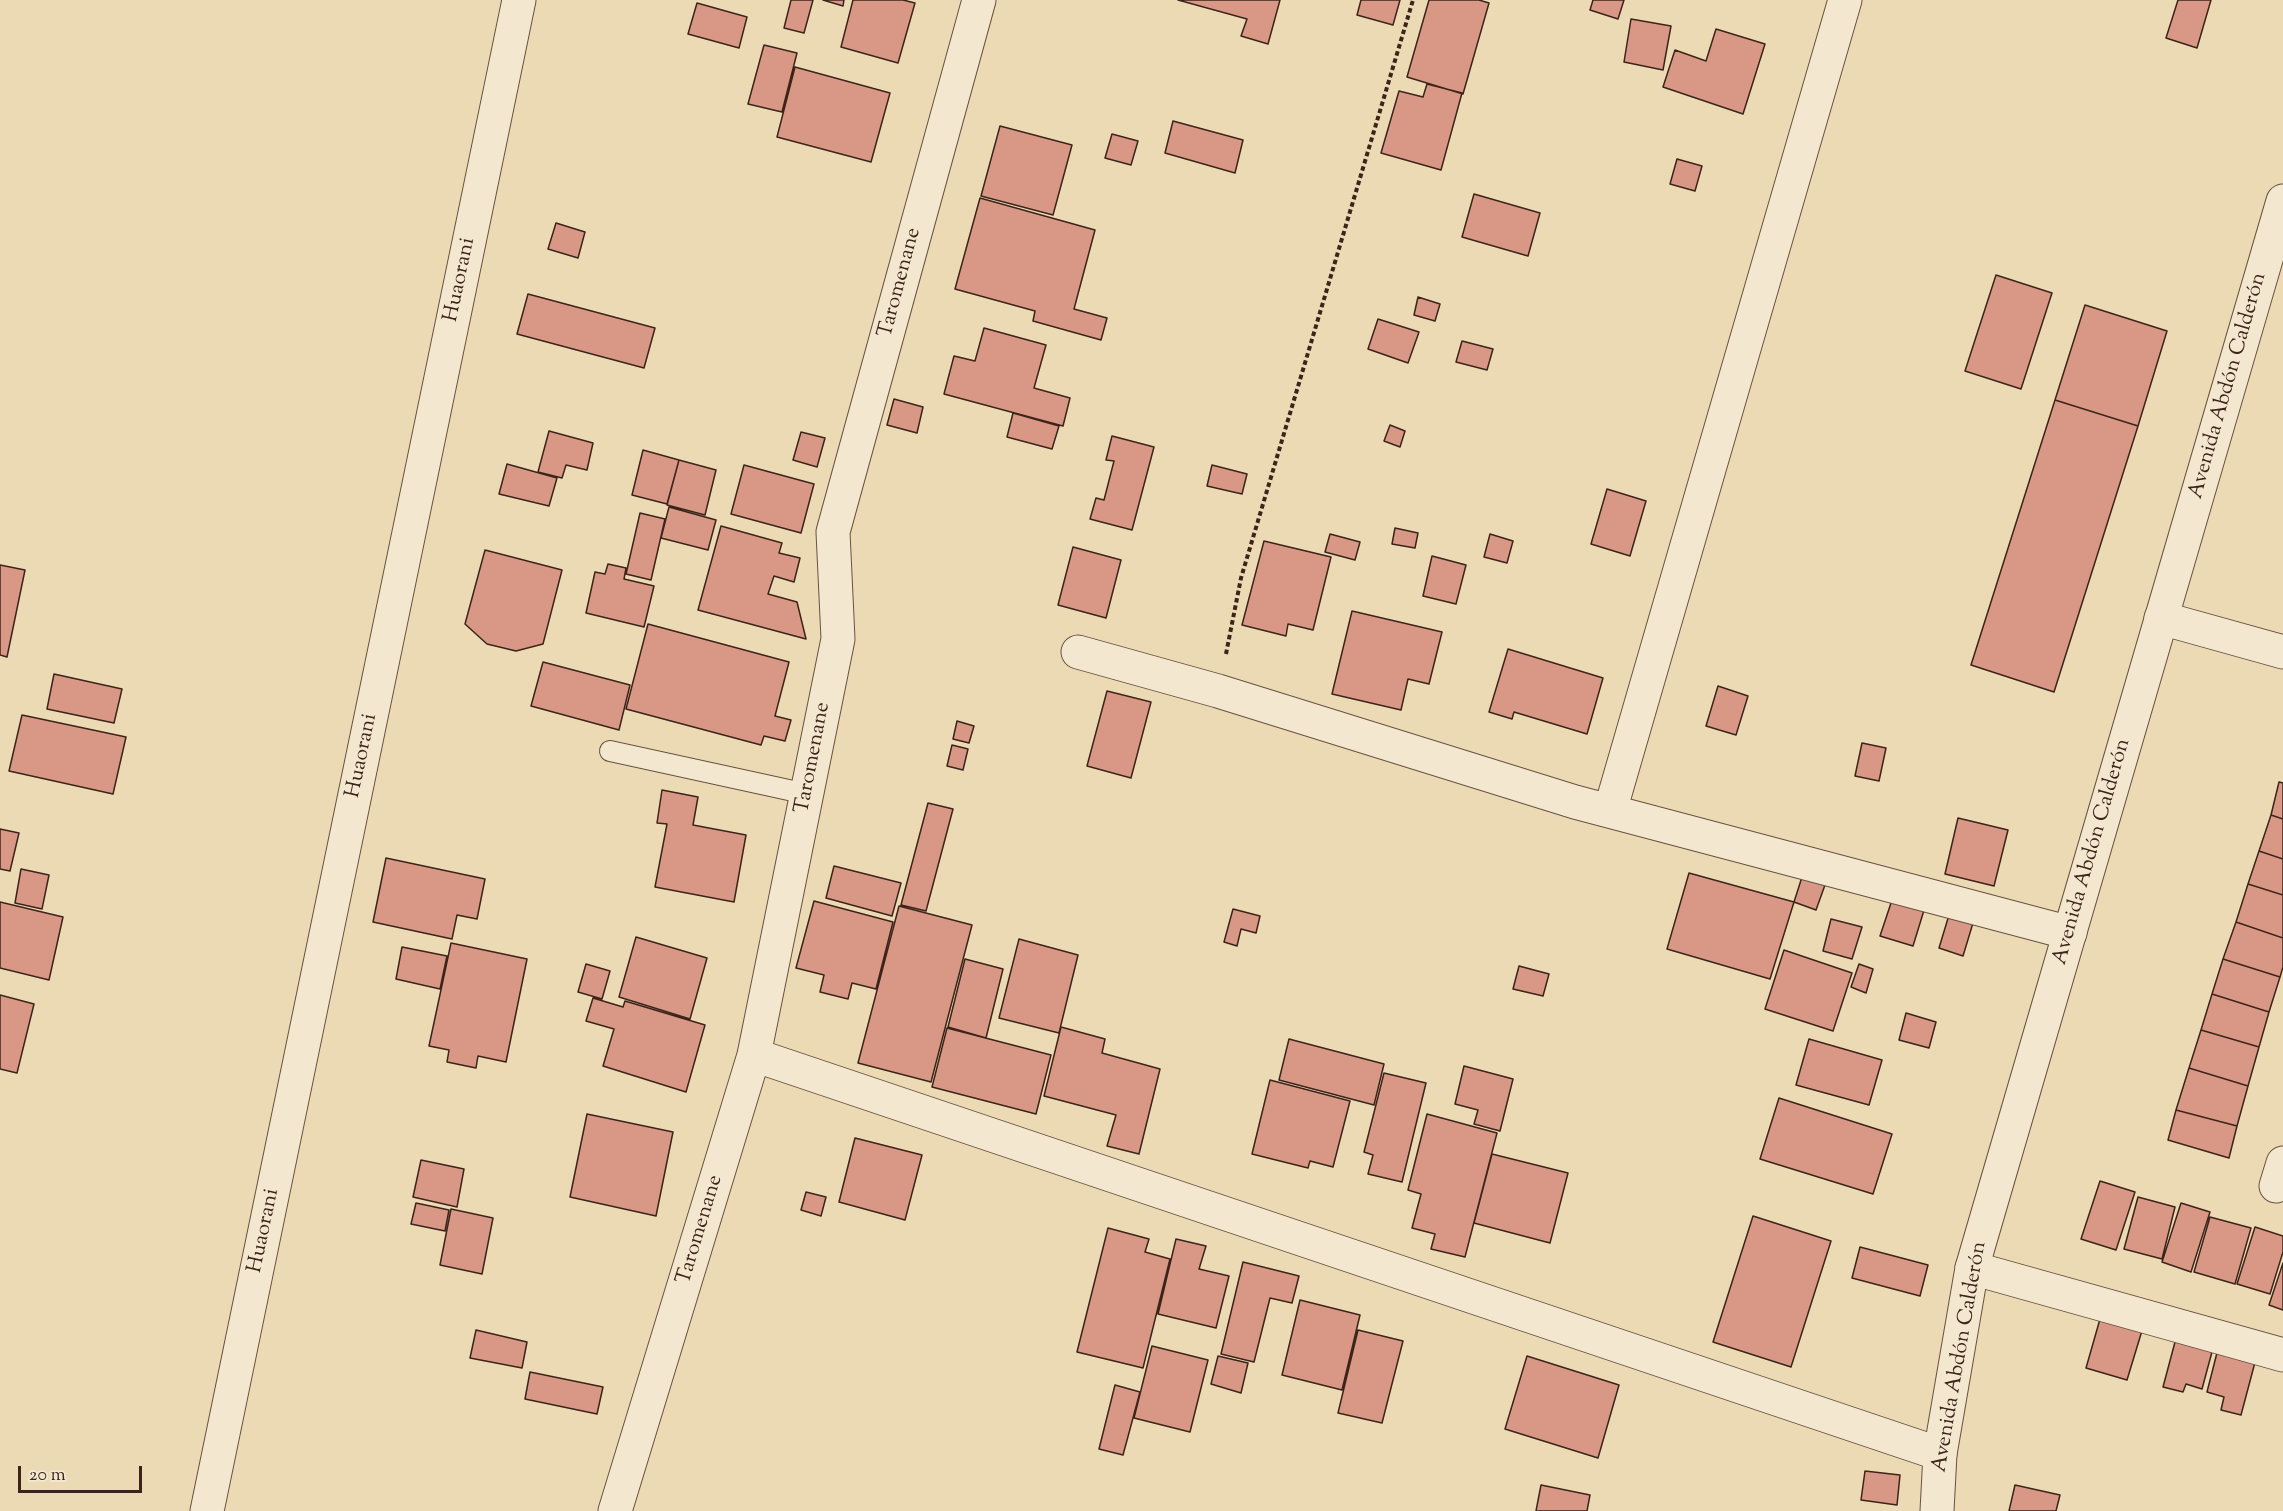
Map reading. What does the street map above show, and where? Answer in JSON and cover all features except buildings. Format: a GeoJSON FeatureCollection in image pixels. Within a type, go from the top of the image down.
{"type":"FeatureCollection","features":[{"type":"Feature","properties":{"kind":"street","name":"Huaorani"},"geometry":{"type":"LineString","coordinates":[[207,1511],[519,0]]}},
{"type":"Feature","properties":{"kind":"street","name":"Taromenane"},"geometry":{"type":"LineString","coordinates":[[615,1511],[754,1055],[838,639],[833,532],[979,0]]}},
{"type":"Feature","properties":{"kind":"street"},"geometry":{"type":"LineString","coordinates":[[1610,811],[1845,0]]}},
{"type":"Feature","properties":{"kind":"street","name":"Avenida Abdón Calderón"},"geometry":{"type":"LineString","coordinates":[[1937,1511],[1941,1454],[1972,1268],[2283,201]]}},
{"type":"Feature","properties":{"kind":"street"},"geometry":{"type":"LineString","coordinates":[[2161,618],[2283,652]]}},
{"type":"Feature","properties":{"kind":"street"},"geometry":{"type":"LineString","coordinates":[[1078,652],[1218,691],[1610,811],[2070,933]]}},
{"type":"Feature","properties":{"kind":"street"},"geometry":{"type":"LineString","coordinates":[[754,1055],[1941,1454]]}},
{"type":"Feature","properties":{"kind":"street"},"geometry":{"type":"LineString","coordinates":[[1972,1268],[2283,1355]]}},
{"type":"Feature","properties":{"kind":"lane"},"geometry":{"type":"LineString","coordinates":[[610,751],[807,794]]}},
{"type":"Feature","properties":{"kind":"path"},"geometry":{"type":"LineString","coordinates":[[1218,691],[1241,578],[1413,0]]}}]}
